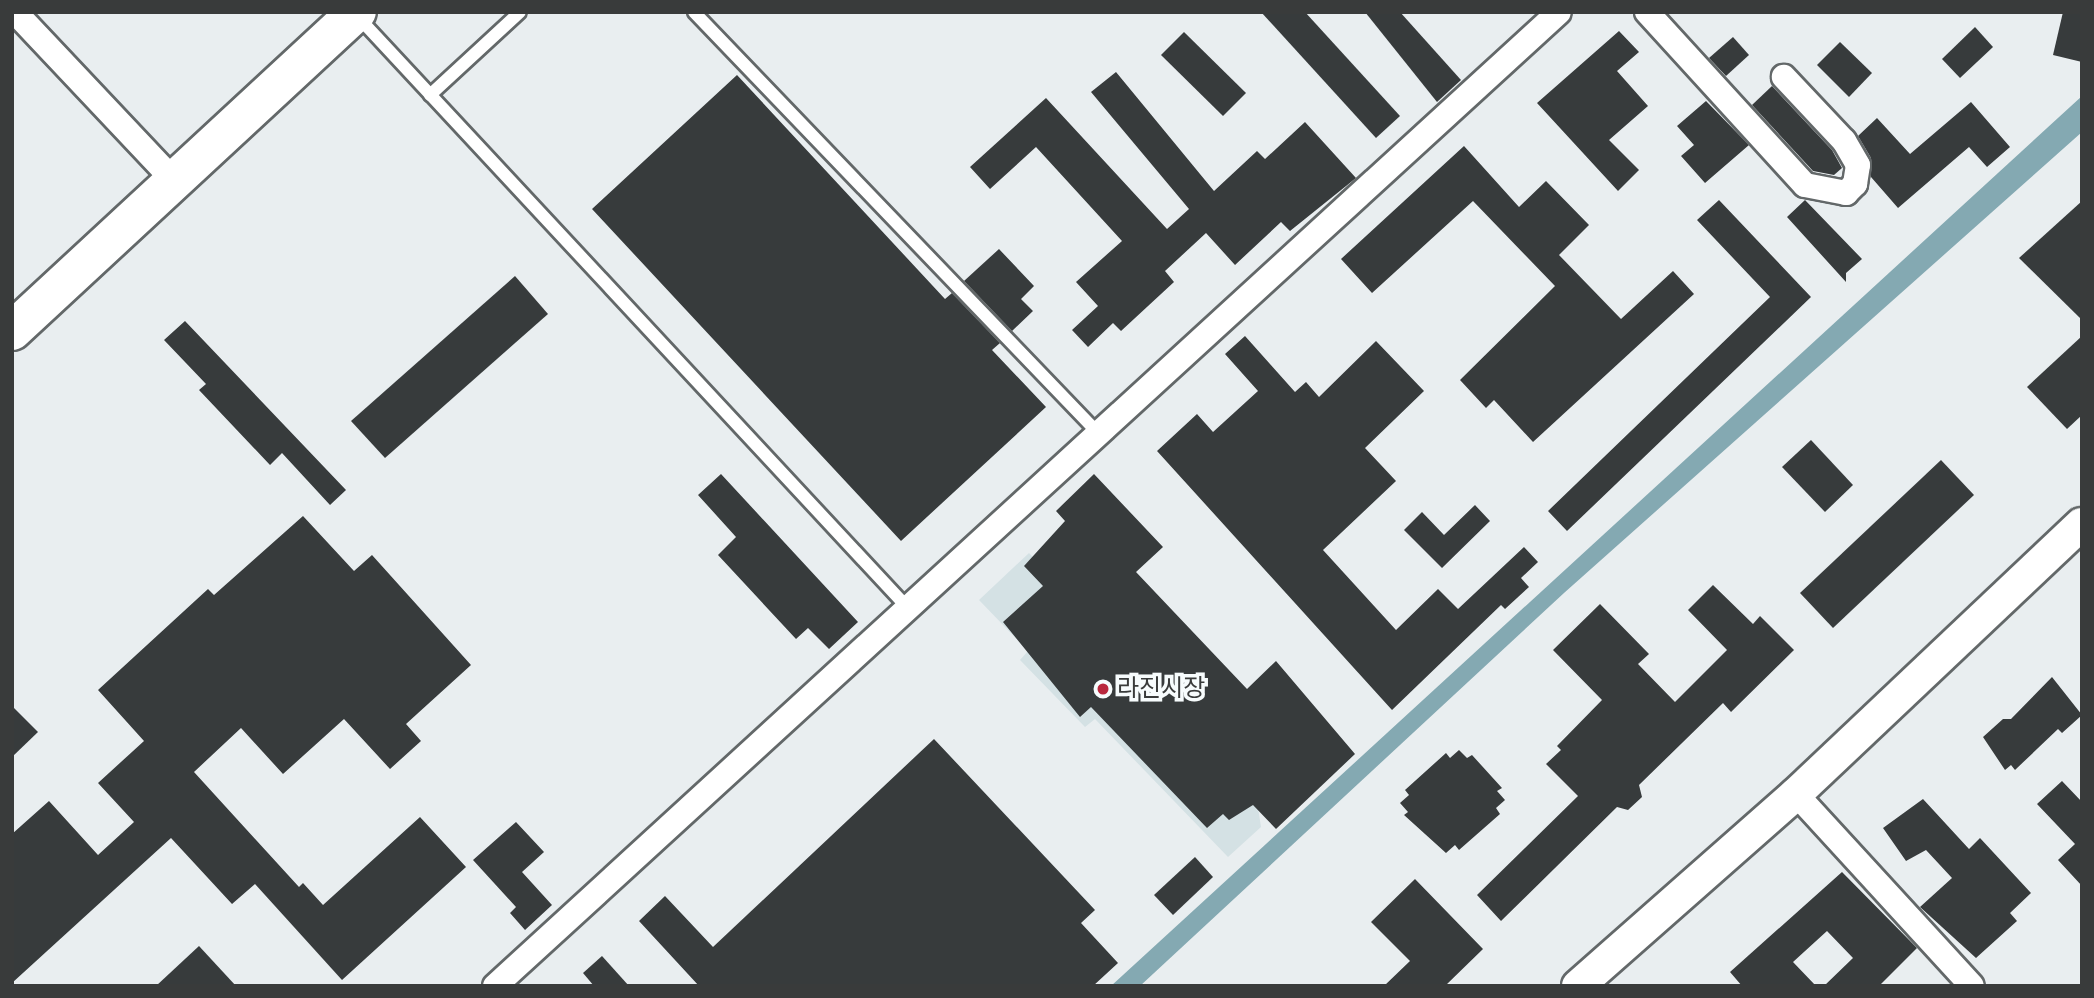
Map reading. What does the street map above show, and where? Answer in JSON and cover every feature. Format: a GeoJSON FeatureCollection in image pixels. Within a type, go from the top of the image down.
{"type":"FeatureCollection","features":[{"type":"Feature","properties":{"kind":"highway"},"geometry":{"type":"LineString","coordinates":[[12,331],[356,13]]}},
{"type":"Feature","properties":{"kind":"street"},"geometry":{"type":"LineString","coordinates":[[15,12],[174,181]]}},
{"type":"Feature","properties":{"kind":"street"},"geometry":{"type":"LineString","coordinates":[[495,986],[1097,432],[1559,12]]}},
{"type":"Feature","properties":{"kind":"street"},"geometry":{"type":"LineString","coordinates":[[1647,12],[1805,186],[1846,193],[1856,184],[1858,165],[1844,141],[1784,77]]}},
{"type":"Feature","properties":{"kind":"street"},"geometry":{"type":"LineString","coordinates":[[1578,986],[1796,794],[2082,524]]}},
{"type":"Feature","properties":{"kind":"street"},"geometry":{"type":"LineString","coordinates":[[1796,794],[1972,986]]}},
{"type":"Feature","properties":{"kind":"lane"},"geometry":{"type":"LineString","coordinates":[[694,12],[1097,432]]}},
{"type":"Feature","properties":{"kind":"lane"},"geometry":{"type":"LineString","coordinates":[[356,13],[907,607]]}},
{"type":"Feature","properties":{"kind":"lane"},"geometry":{"type":"LineString","coordinates":[[430,95],[513,15]]}},
{"type":"Feature","properties":{"kind":"shaded area","name":"라진시장"},"geometry":{"type":"Polygon","coordinates":[[[1029,553],[1256,795],[1261,827],[1228,857],[1095,719],[1085,727],[1020,660],[1028,651],[979,600],[1029,553]]]}},
{"type":"Feature","properties":{"kind":"water"},"geometry":{"type":"Polygon","coordinates":[[[2082,96],[2082,132],[1564,593],[1140,986],[1111,986],[2082,96]]]}},
{"type":"Feature","properties":{"kind":"building"},"geometry":{"type":"Polygon","coordinates":[[[1261,12],[1305,12],[1400,116],[1376,138],[1261,12]]]}},
{"type":"Feature","properties":{"kind":"building"},"geometry":{"type":"Polygon","coordinates":[[[1365,12],[1400,12],[1461,80],[1437,102],[1365,12]]]}},
{"type":"Feature","properties":{"kind":"building"},"geometry":{"type":"Polygon","coordinates":[[[2063,12],[2082,12],[2082,62],[2053,55],[2063,12]]]}},
{"type":"Feature","properties":{"kind":"building"},"geometry":{"type":"Polygon","coordinates":[[[1975,27],[1993,47],[1960,78],[1942,59],[1975,27]]]}},
{"type":"Feature","properties":{"kind":"building"},"geometry":{"type":"Polygon","coordinates":[[[1619,31],[1639,52],[1617,71],[1648,106],[1609,140],[1639,170],[1618,191],[1537,103],[1619,31]]]}},
{"type":"Feature","properties":{"kind":"building"},"geometry":{"type":"Polygon","coordinates":[[[1184,32],[1246,93],[1223,116],[1161,55],[1184,32]]]}},
{"type":"Feature","properties":{"kind":"building"},"geometry":{"type":"Polygon","coordinates":[[[1733,37],[1749,55],[1726,76],[1709,58],[1733,37]]]}},
{"type":"Feature","properties":{"kind":"building"},"geometry":{"type":"Polygon","coordinates":[[[1840,42],[1872,73],[1849,97],[1817,65],[1840,42]]]}},
{"type":"Feature","properties":{"kind":"building"},"geometry":{"type":"Polygon","coordinates":[[[1116,72],[1214,191],[1257,151],[1265,159],[1305,122],[1356,178],[1290,231],[1281,222],[1235,265],[1206,233],[1165,271],[1174,282],[1121,331],[1113,323],[1088,347],[1072,330],[1098,306],[1076,282],[1122,241],[1036,147],[990,189],[970,167],[1046,98],[1167,229],[1189,209],[1091,92],[1116,72]]]}},
{"type":"Feature","properties":{"kind":"building"},"geometry":{"type":"Polygon","coordinates":[[[737,75],[945,299],[952,293],[1000,343],[992,350],[1046,407],[901,541],[592,209],[737,75]]]}},
{"type":"Feature","properties":{"kind":"building"},"geometry":{"type":"Polygon","coordinates":[[[1772,86],[1832,150],[1842,168],[1834,175],[1813,171],[1752,105],[1772,86]]]}},
{"type":"Feature","properties":{"kind":"building"},"geometry":{"type":"Polygon","coordinates":[[[1706,101],[1749,145],[1705,183],[1681,156],[1694,145],[1677,126],[1706,101]]]}},
{"type":"Feature","properties":{"kind":"building"},"geometry":{"type":"Polygon","coordinates":[[[1971,102],[2010,147],[1987,167],[1969,147],[1898,208],[1871,177],[1871,158],[1858,136],[1877,118],[1910,154],[1971,102]]]}},
{"type":"Feature","properties":{"kind":"building"},"geometry":{"type":"Polygon","coordinates":[[[1464,146],[1519,207],[1546,181],[1589,225],[1559,255],[1621,319],[1673,271],[1694,294],[1533,442],[1494,400],[1486,408],[1460,380],[1555,286],[1473,201],[1372,293],[1341,259],[1464,146]]]}},
{"type":"Feature","properties":{"kind":"building"},"geometry":{"type":"Polygon","coordinates":[[[1719,200],[1811,297],[1567,531],[1548,511],[1770,297],[1697,220],[1719,200]]]}},
{"type":"Feature","properties":{"kind":"building"},"geometry":{"type":"Polygon","coordinates":[[[1805,200],[1862,259],[1846,273],[1846,282],[1787,217],[1805,200]]]}},
{"type":"Feature","properties":{"kind":"building"},"geometry":{"type":"Polygon","coordinates":[[[2082,201],[2082,320],[2019,258],[2082,201]]]}},
{"type":"Feature","properties":{"kind":"building"},"geometry":{"type":"Polygon","coordinates":[[[999,249],[1034,286],[1021,299],[1033,311],[1012,331],[964,281],[999,249]]]}},
{"type":"Feature","properties":{"kind":"building"},"geometry":{"type":"Polygon","coordinates":[[[515,276],[548,314],[385,458],[351,421],[515,276]]]}},
{"type":"Feature","properties":{"kind":"building"},"geometry":{"type":"Polygon","coordinates":[[[185,321],[346,490],[330,505],[282,453],[270,465],[199,390],[206,384],[164,340],[185,321]]]}},
{"type":"Feature","properties":{"kind":"building"},"geometry":{"type":"Polygon","coordinates":[[[1245,336],[1295,392],[1306,382],[1319,397],[1376,341],[1424,391],[1365,448],[1396,481],[1323,550],[1396,630],[1438,589],[1458,609],[1524,547],[1538,562],[1521,578],[1529,587],[1505,609],[1501,605],[1392,710],[1157,451],[1197,414],[1213,432],[1258,391],[1225,354],[1245,336]]]}},
{"type":"Feature","properties":{"kind":"building"},"geometry":{"type":"Polygon","coordinates":[[[2082,336],[2082,415],[2067,429],[2027,387],[2082,336]]]}},
{"type":"Feature","properties":{"kind":"building"},"geometry":{"type":"Polygon","coordinates":[[[1811,440],[1853,485],[1825,512],[1782,467],[1811,440]]]}},
{"type":"Feature","properties":{"kind":"building"},"geometry":{"type":"Polygon","coordinates":[[[1941,460],[1974,495],[1833,628],[1800,593],[1941,460]]]}},
{"type":"Feature","properties":{"kind":"building"},"geometry":{"type":"Polygon","coordinates":[[[721,474],[858,622],[829,649],[808,628],[796,639],[718,555],[736,537],[698,495],[721,474]]]}},
{"type":"Feature","properties":{"kind":"building"},"geometry":{"type":"Polygon","coordinates":[[[1094,474],[1163,547],[1136,572],[1247,689],[1276,661],[1355,754],[1276,829],[1253,805],[1229,820],[1223,814],[1207,828],[1091,707],[1080,717],[1003,622],[1043,586],[1024,566],[1065,521],[1056,511],[1094,474]]]}},
{"type":"Feature","properties":{"kind":"building"},"geometry":{"type":"Polygon","coordinates":[[[1475,505],[1490,521],[1442,568],[1404,530],[1422,512],[1444,535],[1475,505]]]}},
{"type":"Feature","properties":{"kind":"building"},"geometry":{"type":"Polygon","coordinates":[[[303,516],[354,571],[372,555],[471,665],[406,724],[421,741],[390,769],[344,719],[283,774],[241,728],[194,772],[299,887],[303,883],[323,905],[420,817],[466,867],[342,980],[255,884],[232,904],[171,838],[12,983],[12,834],[49,801],[98,855],[134,822],[98,783],[144,741],[98,690],[208,589],[214,595],[303,516]]]}},
{"type":"Feature","properties":{"kind":"building"},"geometry":{"type":"Polygon","coordinates":[[[1713,585],[1753,624],[1760,616],[1794,650],[1731,712],[1723,703],[1639,785],[1642,797],[1628,810],[1617,807],[1501,921],[1477,895],[1578,796],[1546,764],[1561,750],[1557,746],[1602,700],[1553,650],[1600,604],[1649,654],[1638,664],[1675,702],[1727,650],[1688,610],[1713,585]]]}},
{"type":"Feature","properties":{"kind":"building"},"geometry":{"type":"Polygon","coordinates":[[[2052,677],[2082,715],[2062,733],[2058,729],[2015,770],[2011,765],[2005,770],[1983,737],[2003,719],[2011,719],[2052,677]]]}},
{"type":"Feature","properties":{"kind":"building"},"geometry":{"type":"Polygon","coordinates":[[[12,706],[38,732],[12,757],[12,706]]]}},
{"type":"Feature","properties":{"kind":"building"},"geometry":{"type":"Polygon","coordinates":[[[934,739],[1095,910],[1081,923],[1118,963],[1093,986],[699,986],[639,921],[665,896],[713,947],[934,739]]]}},
{"type":"Feature","properties":{"kind":"building"},"geometry":{"type":"Polygon","coordinates":[[[1459,750],[1467,758],[1472,755],[1502,788],[1497,791],[1505,800],[1496,808],[1500,814],[1459,850],[1455,845],[1446,853],[1404,815],[1408,812],[1400,803],[1409,795],[1405,790],[1446,753],[1450,758],[1459,750]]]}},
{"type":"Feature","properties":{"kind":"building"},"geometry":{"type":"Polygon","coordinates":[[[2062,781],[2082,802],[2082,886],[2058,860],[2075,844],[2037,804],[2062,781]]]}},
{"type":"Feature","properties":{"kind":"building"},"geometry":{"type":"Polygon","coordinates":[[[1923,799],[1969,849],[1980,838],[2031,893],[2010,913],[2017,921],[1976,958],[1920,907],[1952,878],[1926,850],[1906,861],[1883,828],[1923,799]]]}},
{"type":"Feature","properties":{"kind":"building"},"geometry":{"type":"Polygon","coordinates":[[[516,822],[544,852],[522,872],[552,905],[525,930],[510,913],[516,907],[473,860],[516,822]]]}},
{"type":"Feature","properties":{"kind":"building"},"geometry":{"type":"Polygon","coordinates":[[[1195,857],[1213,877],[1173,915],[1154,895],[1195,857]]]}},
{"type":"Feature","properties":{"kind":"building"},"geometry":{"type":"Polygon","coordinates":[[[1842,872],[1917,948],[1879,986],[1824,986],[1853,958],[1827,931],[1793,962],[1816,986],[1742,986],[1730,972],[1842,872]]]}},
{"type":"Feature","properties":{"kind":"building"},"geometry":{"type":"Polygon","coordinates":[[[1415,879],[1483,949],[1445,986],[1384,986],[1410,961],[1371,922],[1415,879]]]}},
{"type":"Feature","properties":{"kind":"building"},"geometry":{"type":"Polygon","coordinates":[[[199,946],[236,986],[156,986],[199,946]]]}},
{"type":"Feature","properties":{"kind":"building"},"geometry":{"type":"Polygon","coordinates":[[[602,956],[629,986],[594,986],[583,973],[602,956]]]}},
{"type":"Feature","properties":{"kind":"place","name":"라진시장"},"geometry":{"type":"Point","coordinates":[1103,689]}}]}
